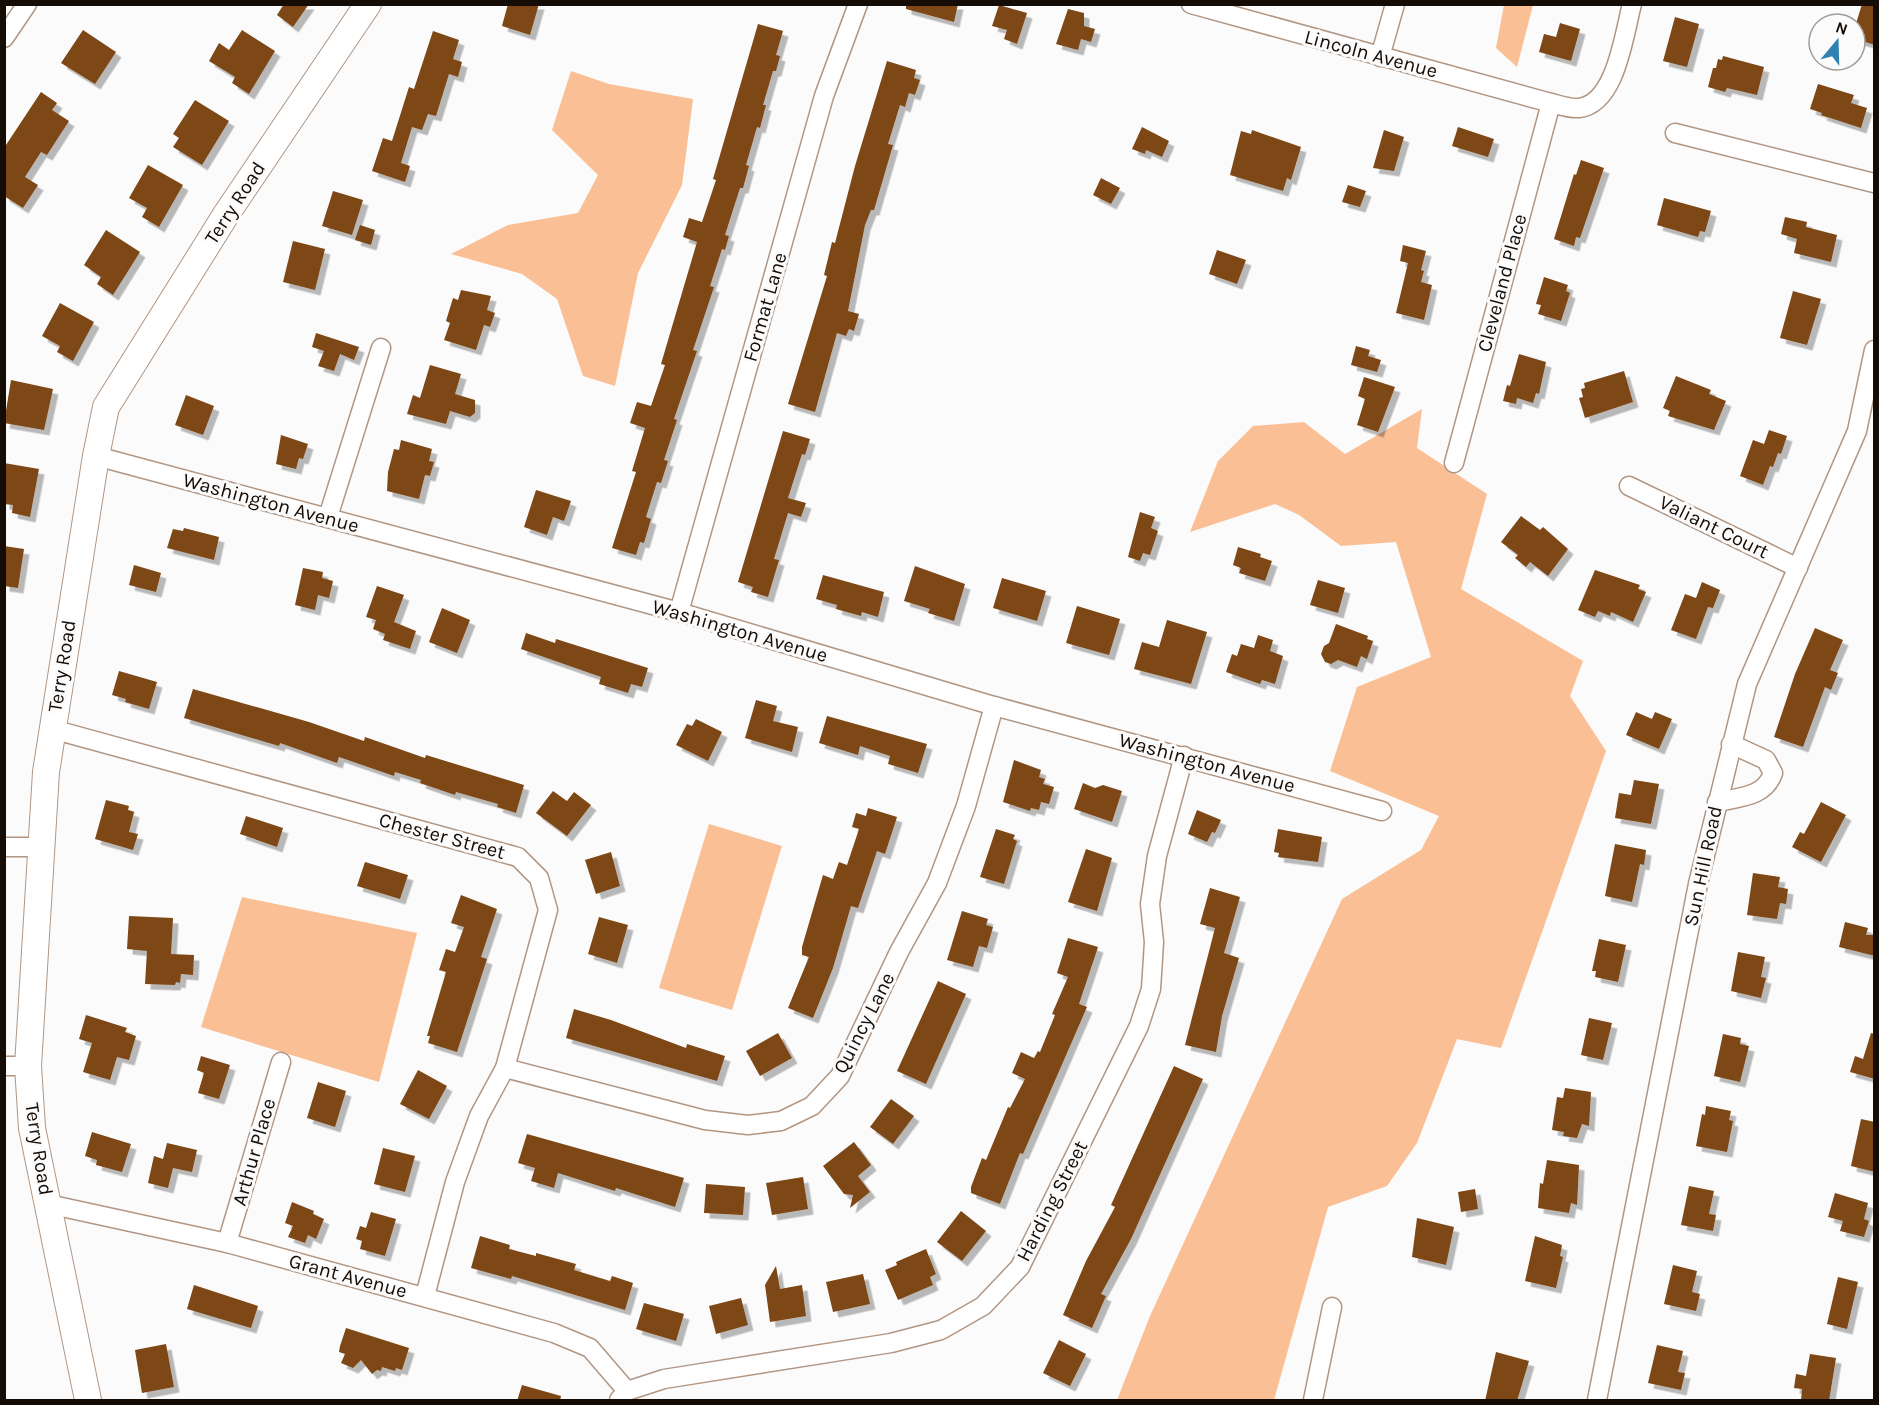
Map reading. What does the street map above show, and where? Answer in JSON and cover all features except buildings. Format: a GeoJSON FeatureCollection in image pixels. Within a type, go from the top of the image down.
{"type":"FeatureCollection","features":[{"type":"Feature","properties":{"kind":"street"},"geometry":{"type":"LineString","coordinates":[[4,38],[27,4]]}},
{"type":"Feature","properties":{"kind":"street","name":"Terry Road"},"geometry":{"type":"LineString","coordinates":[[88,1401],[32,1128],[16,1066],[52,729],[96,456],[106,407],[227,213],[368,4]]}},
{"type":"Feature","properties":{"kind":"street","name":"Format Lane"},"geometry":{"type":"LineString","coordinates":[[679,612],[824,96],[858,4]]}},
{"type":"Feature","properties":{"kind":"street","name":"Lincoln Avenue"},"geometry":{"type":"LineString","coordinates":[[1191,4],[1551,103],[1578,108],[1597,101],[1610,85],[1632,4]]}},
{"type":"Feature","properties":{"kind":"street"},"geometry":{"type":"LineString","coordinates":[[1380,57],[1395,4]]}},
{"type":"Feature","properties":{"kind":"street","name":"Cleveland Place"},"geometry":{"type":"LineString","coordinates":[[1454,463],[1551,103]]}},
{"type":"Feature","properties":{"kind":"street"},"geometry":{"type":"LineString","coordinates":[[1675,132],[1875,183]]}},
{"type":"Feature","properties":{"kind":"street"},"geometry":{"type":"LineString","coordinates":[[328,518],[381,348]]}},
{"type":"Feature","properties":{"kind":"street","name":"Sun Hill Road"},"geometry":{"type":"LineString","coordinates":[[1597,1401],[1695,896],[1731,744],[1747,684],[1857,431],[1875,350]]}},
{"type":"Feature","properties":{"kind":"street","name":"Washington Avenue"},"geometry":{"type":"LineString","coordinates":[[96,456],[679,612],[994,706],[1382,811]]}},
{"type":"Feature","properties":{"kind":"street","name":"Valiant Court"},"geometry":{"type":"LineString","coordinates":[[1629,486],[1798,568]]}},
{"type":"Feature","properties":{"kind":"street","name":"Quincy Lane"},"geometry":{"type":"LineString","coordinates":[[505,1068],[705,1120],[748,1125],[782,1121],[812,1106],[840,1076],[899,952],[937,883],[966,806],[994,706]]}},
{"type":"Feature","properties":{"kind":"street","name":"Chester Street"},"geometry":{"type":"LineString","coordinates":[[52,729],[518,857],[539,878],[548,910],[505,1068],[479,1116],[455,1182],[425,1296]]}},
{"type":"Feature","properties":{"kind":"street"},"geometry":{"type":"LineString","coordinates":[[1717,802],[1757,793],[1769,784],[1773,773],[1766,760],[1731,744]]}},
{"type":"Feature","properties":{"kind":"street","name":"Harding Street"},"geometry":{"type":"LineString","coordinates":[[623,1396],[664,1379],[891,1343],[941,1330],[983,1306],[1020,1267],[1139,1026],[1151,989],[1154,942],[1150,904],[1157,856],[1184,756]]}},
{"type":"Feature","properties":{"kind":"street"},"geometry":{"type":"LineString","coordinates":[[4,847],[41,847]]}},
{"type":"Feature","properties":{"kind":"street","name":"Arthur Place"},"geometry":{"type":"LineString","coordinates":[[227,1243],[281,1062]]}},
{"type":"Feature","properties":{"kind":"street","name":"Grant Avenue"},"geometry":{"type":"LineString","coordinates":[[48,1204],[227,1243],[554,1333],[591,1348],[623,1396]]}},
{"type":"Feature","properties":{"kind":"street"},"geometry":{"type":"LineString","coordinates":[[1313,1401],[1332,1306]]}},
{"type":"Feature","properties":{"kind":"shaded area"},"geometry":{"type":"Polygon","coordinates":[[[1504,5],[1533,5],[1517,67],[1496,48],[1504,5]]]}},
{"type":"Feature","properties":{"kind":"shaded area"},"geometry":{"type":"Polygon","coordinates":[[[571,71],[609,84],[693,99],[682,185],[638,273],[615,386],[583,376],[557,299],[522,274],[451,254],[508,225],[578,213],[598,175],[552,130],[571,71]]]}},
{"type":"Feature","properties":{"kind":"shaded area"},"geometry":{"type":"Polygon","coordinates":[[[1422,409],[1417,448],[1487,494],[1461,589],[1583,661],[1570,696],[1606,751],[1501,1048],[1457,1039],[1417,1143],[1387,1186],[1328,1207],[1274,1400],[1117,1400],[1150,1316],[1342,899],[1421,850],[1439,816],[1330,771],[1357,687],[1431,657],[1396,542],[1341,546],[1299,515],[1275,504],[1190,532],[1218,461],[1253,426],[1304,422],[1345,454],[1422,409]]]}},
{"type":"Feature","properties":{"kind":"shaded area"},"geometry":{"type":"Polygon","coordinates":[[[709,824],[782,846],[732,1010],[659,988],[709,824]]]}},
{"type":"Feature","properties":{"kind":"shaded area"},"geometry":{"type":"Polygon","coordinates":[[[242,897],[417,933],[379,1082],[201,1027],[242,897]]]}}]}
